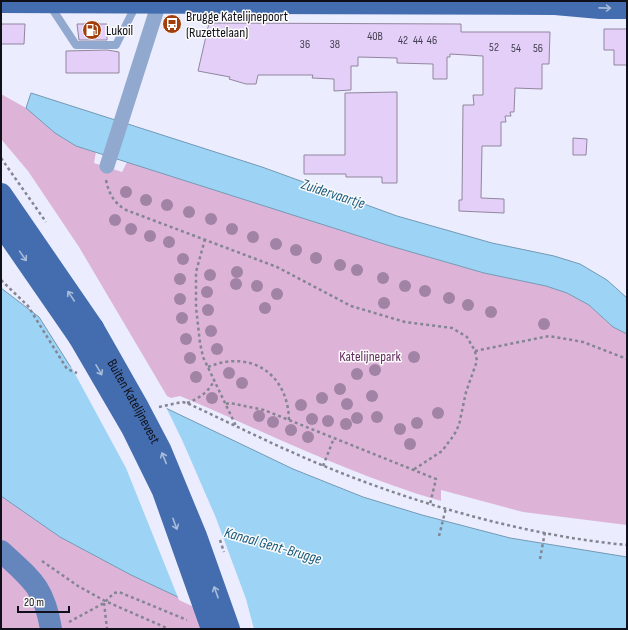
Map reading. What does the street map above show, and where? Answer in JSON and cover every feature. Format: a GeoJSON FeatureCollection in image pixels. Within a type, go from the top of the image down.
{"type":"FeatureCollection","features":[{"type":"Feature","properties":{"kind":"main road"},"geometry":{"type":"LineString","coordinates":[[1,2],[562,2],[600,8],[627,8]]}},
{"type":"Feature","properties":{"kind":"main road","name":"Buiten Katelijnevest"},"geometry":{"type":"LineString","coordinates":[[1,194],[86,332],[139,409],[160,449],[196,536],[229,629]]}},
{"type":"Feature","properties":{"kind":"main road","name":"Buiten Katelijnevest"},"geometry":{"type":"LineString","coordinates":[[1,224],[86,332],[163,491],[212,629]]}},
{"type":"Feature","properties":{"kind":"street"},"geometry":{"type":"LineString","coordinates":[[107,166],[159,2]]}},
{"type":"Feature","properties":{"kind":"street"},"geometry":{"type":"LineString","coordinates":[[1,551],[31,579],[40,591],[57,627]]}},
{"type":"Feature","properties":{"kind":"lane"},"geometry":{"type":"LineString","coordinates":[[48,2],[76,45],[116,45],[137,2]]}},
{"type":"Feature","properties":{"kind":"path"},"geometry":{"type":"LineString","coordinates":[[107,166],[106,181],[109,190],[118,205],[126,210],[277,267],[335,299],[364,311],[405,322],[443,327],[459,331],[467,337],[475,351],[477,361],[466,392],[459,425],[454,435],[442,451],[413,470]]}},
{"type":"Feature","properties":{"kind":"path"},"geometry":{"type":"LineString","coordinates":[[205,239],[196,272],[196,307],[200,343],[203,357],[236,426]]}},
{"type":"Feature","properties":{"kind":"path"},"geometry":{"type":"LineString","coordinates":[[1,280],[28,306]]}},
{"type":"Feature","properties":{"kind":"path"},"geometry":{"type":"LineString","coordinates":[[475,351],[549,336],[583,342],[627,359]]}},
{"type":"Feature","properties":{"kind":"path"},"geometry":{"type":"LineString","coordinates":[[208,367],[220,362],[240,360],[266,370],[284,391],[288,405],[289,420]]}},
{"type":"Feature","properties":{"kind":"path"},"geometry":{"type":"LineString","coordinates":[[175,404],[187,403],[197,399],[206,393],[214,381]]}},
{"type":"Feature","properties":{"kind":"path"},"geometry":{"type":"LineString","coordinates":[[187,403],[323,466],[430,504],[505,524],[627,545]]}},
{"type":"Feature","properties":{"kind":"path"},"geometry":{"type":"LineString","coordinates":[[226,404],[230,403],[264,410],[436,479],[430,504]]}},
{"type":"Feature","properties":{"kind":"path"},"geometry":{"type":"LineString","coordinates":[[323,466],[334,438]]}},
{"type":"Feature","properties":{"kind":"path"},"geometry":{"type":"LineString","coordinates":[[439,536],[446,508]]}},
{"type":"Feature","properties":{"kind":"path"},"geometry":{"type":"LineString","coordinates":[[540,559],[545,532]]}},
{"type":"Feature","properties":{"kind":"path"},"geometry":{"type":"LineString","coordinates":[[36,557],[104,602],[169,629]]}},
{"type":"Feature","properties":{"kind":"path"},"geometry":{"type":"LineString","coordinates":[[57,627],[104,602],[114,593],[124,593],[188,620]]}},
{"type":"Feature","properties":{"kind":"path"},"geometry":{"type":"LineString","coordinates":[[104,602],[107,629]]}},
{"type":"Feature","properties":{"kind":"green space","name":"Katelijnepark"},"geometry":{"type":"Polygon","coordinates":[[[1,94],[26,108],[55,133],[76,146],[96,152],[94,163],[122,172],[127,162],[387,245],[484,273],[546,286],[567,293],[589,305],[613,327],[627,334],[627,525],[523,512],[441,490],[441,501],[374,479],[341,466],[180,396],[171,398],[167,396],[79,247],[28,171],[1,139],[1,94]]]}},
{"type":"Feature","properties":{"kind":"green space"},"geometry":{"type":"Polygon","coordinates":[[[1,496],[60,537],[131,575],[246,629],[1,629],[1,496]]]}},
{"type":"Feature","properties":{"kind":"water","name":"Zuidervaartje"},"geometry":{"type":"Polygon","coordinates":[[[31,93],[262,167],[397,216],[492,243],[554,256],[580,264],[607,280],[627,298],[627,334],[613,327],[589,305],[567,293],[546,286],[484,273],[387,245],[76,146],[55,133],[26,108],[31,93]]]}},
{"type":"Feature","properties":{"kind":"water","name":"Kanaal Gent-Brugge"},"geometry":{"type":"Polygon","coordinates":[[[1,288],[39,317],[70,366],[149,400],[293,469],[363,497],[422,515],[510,538],[627,557],[627,629],[246,629],[131,575],[60,537],[1,496],[1,288]]]}},
{"type":"Feature","properties":{"kind":"pier"},"geometry":{"type":"Polygon","coordinates":[[[61,348],[71,364],[165,405],[216,518],[246,599],[254,629],[241,629],[179,600],[126,468],[61,348]]]}},
{"type":"Feature","properties":{"kind":"building"},"geometry":{"type":"Polygon","coordinates":[[[209,23],[461,24],[461,32],[550,32],[549,64],[542,64],[542,89],[515,88],[514,112],[510,112],[511,116],[505,116],[506,122],[501,122],[501,146],[482,146],[481,198],[504,199],[504,213],[459,211],[459,200],[462,200],[463,105],[474,105],[473,95],[483,95],[483,56],[450,54],[450,57],[447,57],[447,79],[433,79],[433,64],[397,63],[397,58],[358,57],[358,66],[351,66],[351,90],[334,91],[334,79],[312,78],[313,75],[258,75],[256,84],[246,84],[229,79],[230,77],[198,71],[209,23]]]}},
{"type":"Feature","properties":{"kind":"building"},"geometry":{"type":"Polygon","coordinates":[[[1,24],[25,24],[24,44],[1,44],[1,24]]]}},
{"type":"Feature","properties":{"kind":"building"},"geometry":{"type":"Polygon","coordinates":[[[77,24],[107,24],[107,40],[79,40],[77,24]]]}},
{"type":"Feature","properties":{"kind":"building"},"geometry":{"type":"Polygon","coordinates":[[[604,29],[627,29],[627,65],[614,65],[614,50],[604,50],[604,29]]]}},
{"type":"Feature","properties":{"kind":"building"},"geometry":{"type":"Polygon","coordinates":[[[107,50],[119,52],[119,73],[66,73],[66,51],[107,50]]]}},
{"type":"Feature","properties":{"kind":"building"},"geometry":{"type":"Polygon","coordinates":[[[397,92],[397,183],[382,183],[382,177],[346,177],[346,174],[304,174],[304,155],[345,155],[345,93],[397,92]]]}},
{"type":"Feature","properties":{"kind":"building"},"geometry":{"type":"Polygon","coordinates":[[[573,138],[587,139],[586,155],[573,155],[573,138]]]}},
{"type":"Feature","properties":{"kind":"place","name":"Brugge Katelijnepoort (Ruzettelaan)"},"geometry":{"type":"Point","coordinates":[172,24]}},
{"type":"Feature","properties":{"kind":"place","name":"Lukoil"},"geometry":{"type":"Point","coordinates":[92,30]}}]}
